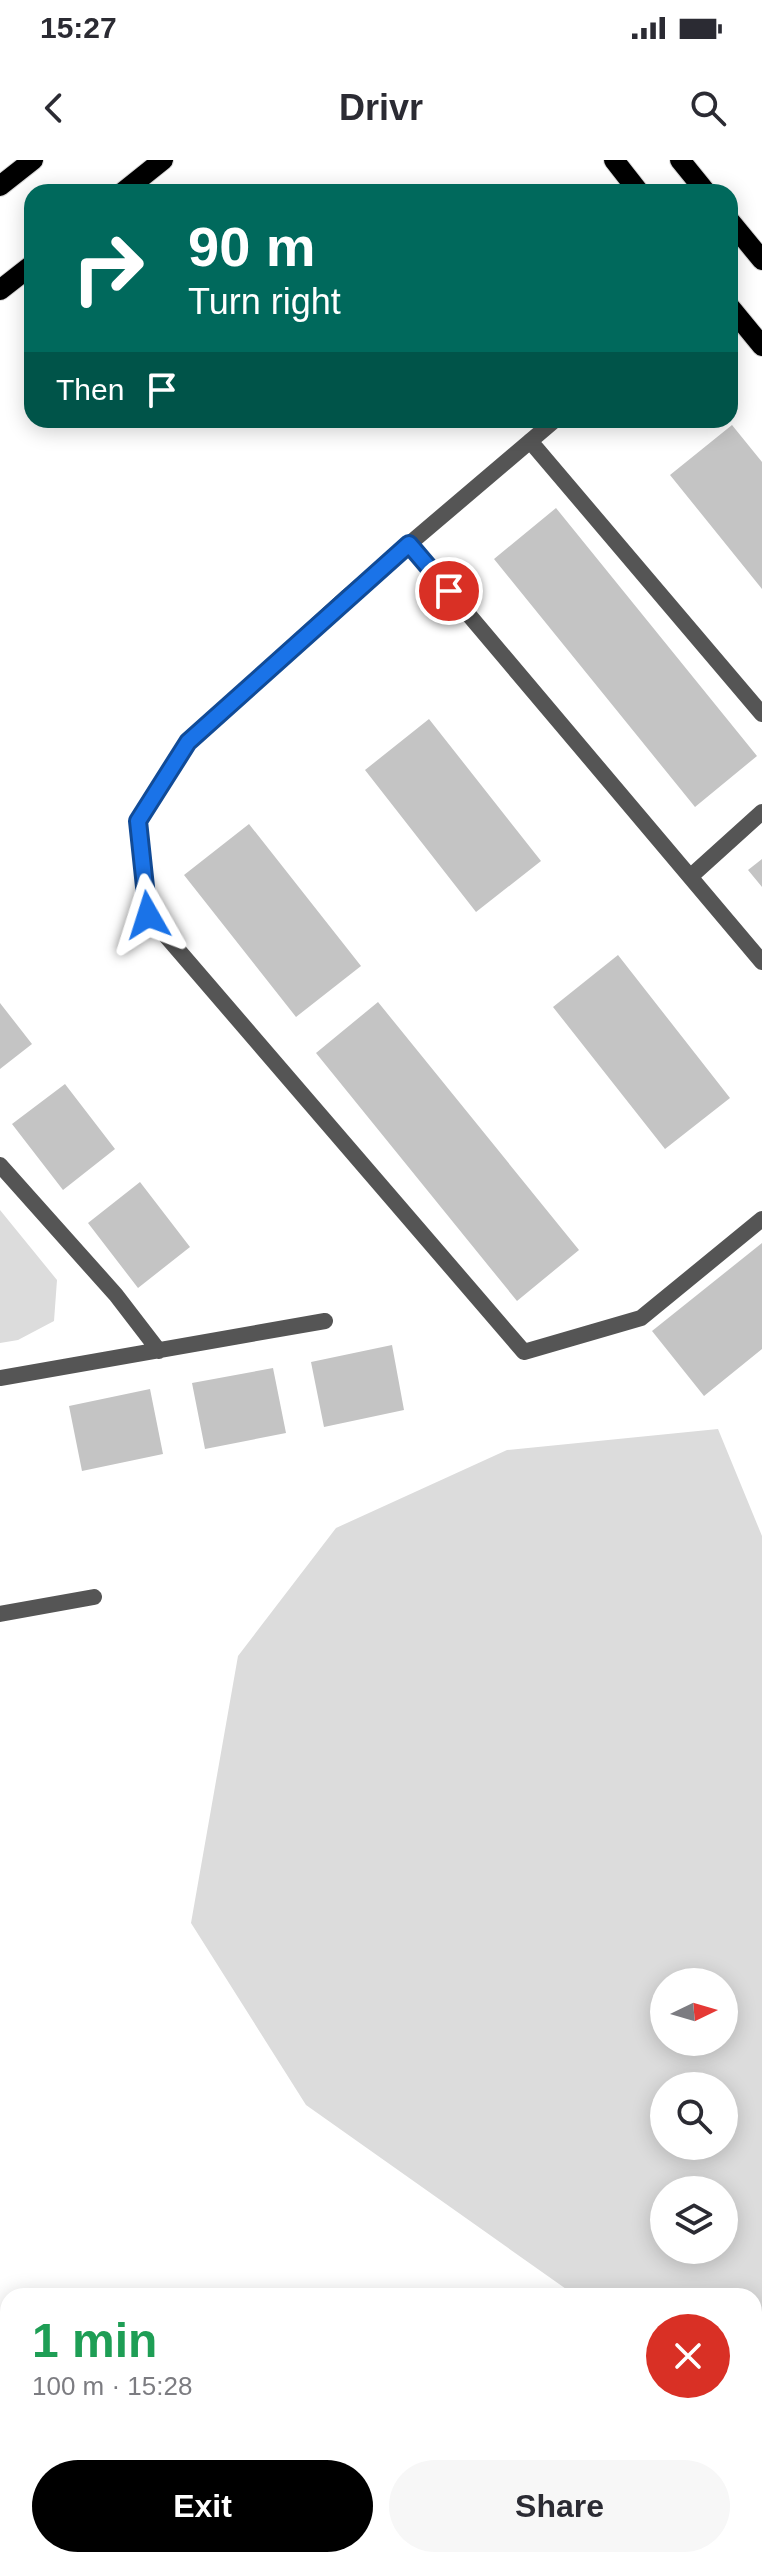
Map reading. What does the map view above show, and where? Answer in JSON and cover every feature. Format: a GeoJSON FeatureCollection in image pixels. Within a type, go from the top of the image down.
{"type":"FeatureCollection","features":[{"type":"Feature","properties":{"kind":"main road"},"geometry":{"type":"LineString","coordinates":[[0,186],[33,160]]}},
{"type":"Feature","properties":{"kind":"main road"},"geometry":{"type":"LineString","coordinates":[[133,184],[163,160]]}},
{"type":"Feature","properties":{"kind":"main road"},"geometry":{"type":"LineString","coordinates":[[614,160],[633,184]]}},
{"type":"Feature","properties":{"kind":"main road"},"geometry":{"type":"LineString","coordinates":[[680,160],[700,184]]}},
{"type":"Feature","properties":{"kind":"main road"},"geometry":{"type":"LineString","coordinates":[[738,231],[762,260]]}},
{"type":"Feature","properties":{"kind":"main road"},"geometry":{"type":"LineString","coordinates":[[0,290],[24,271]]}},
{"type":"Feature","properties":{"kind":"main road"},"geometry":{"type":"LineString","coordinates":[[738,317],[762,346]]}},
{"type":"Feature","properties":{"kind":"lane"},"geometry":{"type":"LineString","coordinates":[[545,428],[409,544],[188,742],[138,821],[148,915],[524,1352],[641,1318],[762,1219]]}},
{"type":"Feature","properties":{"kind":"lane"},"geometry":{"type":"LineString","coordinates":[[530,441],[762,714]]}},
{"type":"Feature","properties":{"kind":"lane"},"geometry":{"type":"LineString","coordinates":[[409,544],[762,962]]}},
{"type":"Feature","properties":{"kind":"lane"},"geometry":{"type":"LineString","coordinates":[[690,877],[762,812]]}},
{"type":"Feature","properties":{"kind":"lane"},"geometry":{"type":"LineString","coordinates":[[0,1165],[116,1295],[159,1351]]}},
{"type":"Feature","properties":{"kind":"lane"},"geometry":{"type":"LineString","coordinates":[[0,1378],[325,1321]]}},
{"type":"Feature","properties":{"kind":"lane"},"geometry":{"type":"LineString","coordinates":[[0,1614],[94,1597]]}},
{"type":"Feature","properties":{"kind":"shaded area"},"geometry":{"type":"Polygon","coordinates":[[[0,1210],[57,1280],[54,1321],[18,1340],[0,1343],[0,1210]]]}},
{"type":"Feature","properties":{"kind":"shaded area"},"geometry":{"type":"Polygon","coordinates":[[[718,1429],[762,1536],[762,2288],[565,2288],[306,2105],[191,1923],[238,1656],[336,1528],[507,1450],[718,1429]]]}},
{"type":"Feature","properties":{"kind":"building"},"geometry":{"type":"Polygon","coordinates":[[[728,428],[734,428],[762,462],[762,589],[670,475],[728,428]]]}},
{"type":"Feature","properties":{"kind":"building"},"geometry":{"type":"Polygon","coordinates":[[[556,508],[757,756],[695,807],[494,559],[556,508]]]}},
{"type":"Feature","properties":{"kind":"building"},"geometry":{"type":"Polygon","coordinates":[[[429,719],[541,861],[476,912],[365,770],[429,719]]]}},
{"type":"Feature","properties":{"kind":"building"},"geometry":{"type":"Polygon","coordinates":[[[249,824],[361,966],[296,1017],[184,875],[249,824]]]}},
{"type":"Feature","properties":{"kind":"building"},"geometry":{"type":"Polygon","coordinates":[[[762,859],[762,887],[748,870],[762,859]]]}},
{"type":"Feature","properties":{"kind":"building"},"geometry":{"type":"Polygon","coordinates":[[[618,955],[730,1098],[665,1149],[553,1007],[618,955]]]}},
{"type":"Feature","properties":{"kind":"building"},"geometry":{"type":"Polygon","coordinates":[[[378,1002],[579,1250],[517,1301],[316,1053],[378,1002]]]}},
{"type":"Feature","properties":{"kind":"building"},"geometry":{"type":"Polygon","coordinates":[[[0,1003],[32,1044],[0,1069],[0,1003]]]}},
{"type":"Feature","properties":{"kind":"building"},"geometry":{"type":"Polygon","coordinates":[[[65,1084],[115,1149],[63,1190],[12,1124],[65,1084]]]}},
{"type":"Feature","properties":{"kind":"building"},"geometry":{"type":"Polygon","coordinates":[[[140,1182],[190,1247],[138,1288],[88,1223],[140,1182]]]}},
{"type":"Feature","properties":{"kind":"building"},"geometry":{"type":"Polygon","coordinates":[[[762,1243],[762,1349],[704,1396],[652,1331],[762,1243]]]}},
{"type":"Feature","properties":{"kind":"building"},"geometry":{"type":"Polygon","coordinates":[[[392,1345],[404,1410],[324,1427],[311,1362],[392,1345]]]}},
{"type":"Feature","properties":{"kind":"building"},"geometry":{"type":"Polygon","coordinates":[[[273,1368],[286,1433],[205,1449],[192,1383],[273,1368]]]}},
{"type":"Feature","properties":{"kind":"building"},"geometry":{"type":"Polygon","coordinates":[[[150,1389],[163,1454],[82,1471],[69,1406],[150,1389]]]}},
{"type":"Feature","properties":{"kind":"route"},"geometry":{"type":"LineString","coordinates":[[148,915],[138,821],[188,742],[409,544],[449,591]]}}]}
